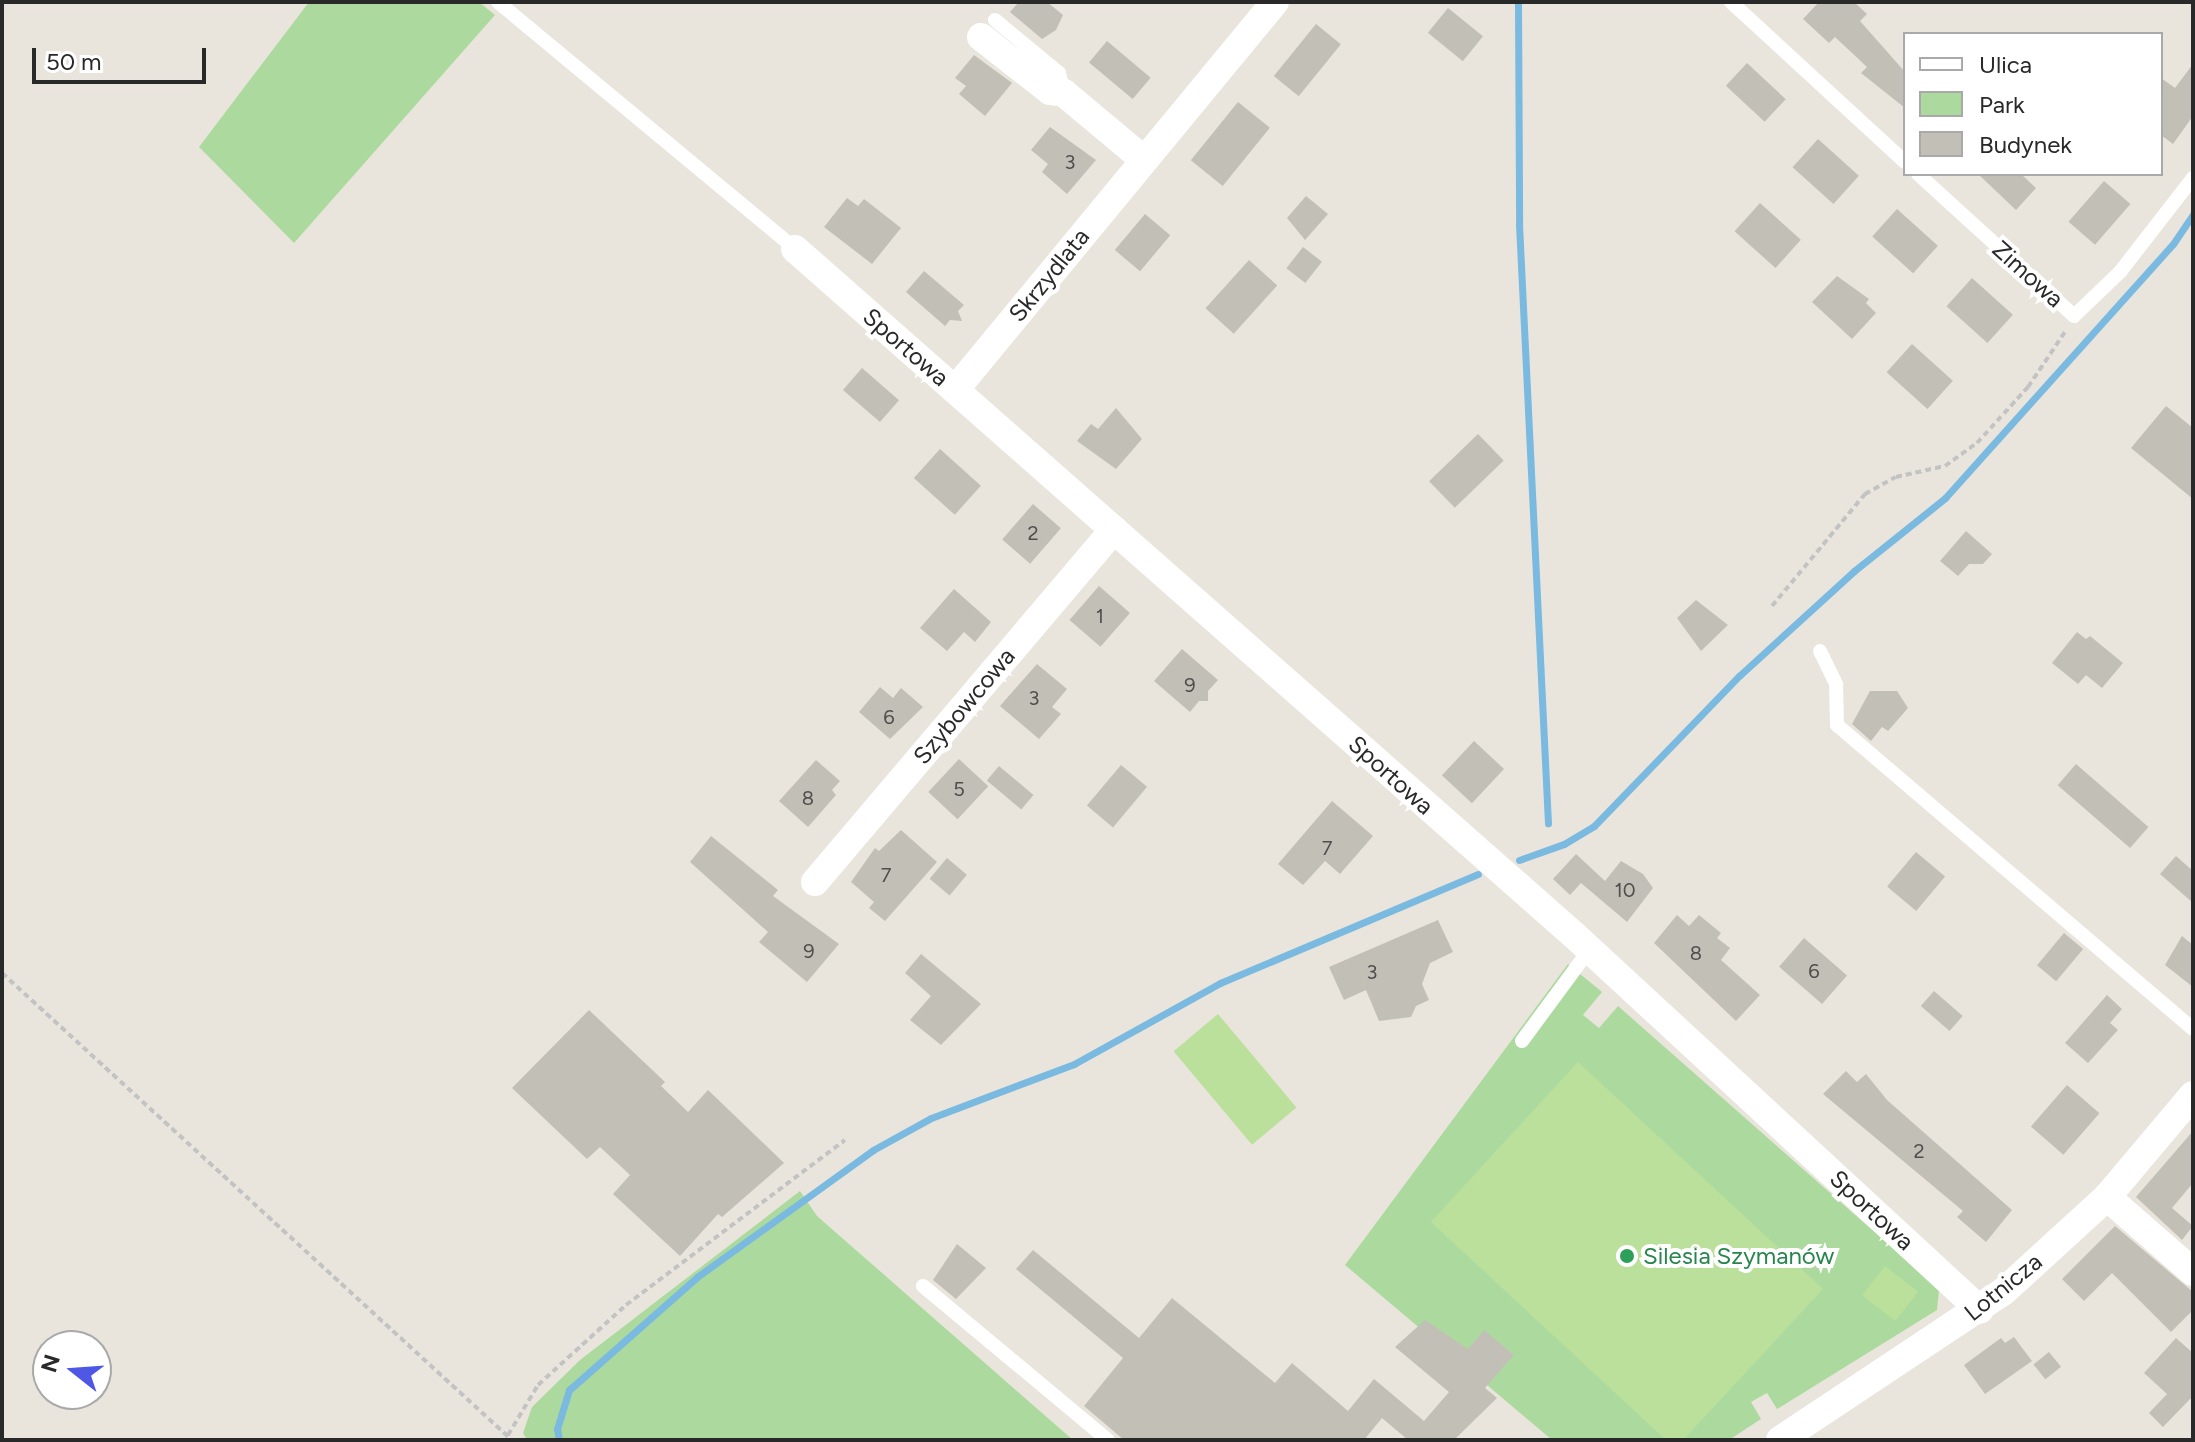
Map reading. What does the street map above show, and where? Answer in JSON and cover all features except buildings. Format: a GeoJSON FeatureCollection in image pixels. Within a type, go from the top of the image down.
{"type":"FeatureCollection","features":[{"type":"Feature","properties":{"kind":"street","name":"Skrzydlata"},"geometry":{"type":"LineString","coordinates":[[955,390],[1275,2]]}},
{"type":"Feature","properties":{"kind":"street"},"geometry":{"type":"LineString","coordinates":[[988,29],[1050,91],[1064,93],[1144,160]]}},
{"type":"Feature","properties":{"kind":"street","name":"Sportowa"},"geometry":{"type":"LineString","coordinates":[[795,249],[1589,950],[1980,1310]]}},
{"type":"Feature","properties":{"kind":"street","name":"Szybowcowa"},"geometry":{"type":"LineString","coordinates":[[815,882],[1114,530]]}},
{"type":"Feature","properties":{"kind":"street","name":"Lotnicza"},"geometry":{"type":"LineString","coordinates":[[1780,1440],[1980,1310],[2107,1197],[2193,1095]]}},
{"type":"Feature","properties":{"kind":"street"},"geometry":{"type":"LineString","coordinates":[[2107,1197],[2193,1272]]}},
{"type":"Feature","properties":{"kind":"lane"},"geometry":{"type":"LineString","coordinates":[[498,2],[795,249]]}},
{"type":"Feature","properties":{"kind":"lane"},"geometry":{"type":"LineString","coordinates":[[1731,2],[1903,160]]}},
{"type":"Feature","properties":{"kind":"lane","name":"Zimowa"},"geometry":{"type":"LineString","coordinates":[[1920,176],[2074,316],[2120,272],[2193,178]]}},
{"type":"Feature","properties":{"kind":"lane"},"geometry":{"type":"LineString","coordinates":[[1820,651],[1836,684],[1837,725],[2193,1029]]}},
{"type":"Feature","properties":{"kind":"lane"},"geometry":{"type":"LineString","coordinates":[[1522,1041],[1589,950]]}},
{"type":"Feature","properties":{"kind":"lane"},"geometry":{"type":"LineString","coordinates":[[923,1286],[1108,1440]]}},
{"type":"Feature","properties":{"kind":"path"},"geometry":{"type":"LineString","coordinates":[[1772,606],[1865,494],[1896,477],[1945,466],[1977,443],[2028,387],[2074,316]]}},
{"type":"Feature","properties":{"kind":"path"},"geometry":{"type":"LineString","coordinates":[[2,973],[510,1438],[538,1385],[626,1305],[845,1140]]}},
{"type":"Feature","properties":{"kind":"green space"},"geometry":{"type":"Polygon","coordinates":[[[309,2],[479,2],[495,15],[294,243],[199,147],[309,2]]]}},
{"type":"Feature","properties":{"kind":"green space"},"geometry":{"type":"Polygon","coordinates":[[[1568,964],[1602,992],[1583,1015],[1599,1028],[1618,1006],[1939,1289],[1937,1310],[1777,1409],[1767,1393],[1751,1402],[1761,1419],[1729,1440],[1552,1440],[1345,1265],[1568,964]]]}},
{"type":"Feature","properties":{"kind":"green space"},"geometry":{"type":"Polygon","coordinates":[[[1218,1014],[1296,1107],[1252,1145],[1174,1051],[1218,1014]]]}},
{"type":"Feature","properties":{"kind":"green space","name":"Silesia Szymanów"},"geometry":{"type":"Polygon","coordinates":[[[1578,1062],[1823,1289],[1683,1440],[1666,1440],[1431,1222],[1578,1062]]]}},
{"type":"Feature","properties":{"kind":"green space"},"geometry":{"type":"Polygon","coordinates":[[[800,1191],[817,1216],[1073,1440],[527,1440],[523,1433],[532,1407],[580,1360],[800,1191]]]}},
{"type":"Feature","properties":{"kind":"green space"},"geometry":{"type":"Polygon","coordinates":[[[1885,1266],[1918,1292],[1895,1321],[1862,1295],[1885,1266]]]}},
{"type":"Feature","properties":{"kind":"waterway"},"geometry":{"type":"LineString","coordinates":[[1518,2],[1519,224],[1548,823]]}},
{"type":"Feature","properties":{"kind":"waterway"},"geometry":{"type":"LineString","coordinates":[[1519,860],[1564,844],[1594,826],[1739,676],[1854,571],[1945,498],[2173,244],[2193,214]]}},
{"type":"Feature","properties":{"kind":"waterway"},"geometry":{"type":"LineString","coordinates":[[559,1440],[557,1429],[569,1390],[697,1277],[873,1150],[931,1118],[1074,1064],[1220,983],[1478,874]]}},
{"type":"Feature","properties":{"kind":"place","name":"Silesia Szymanów"},"geometry":{"type":"Point","coordinates":[1627,1256]}}]}
